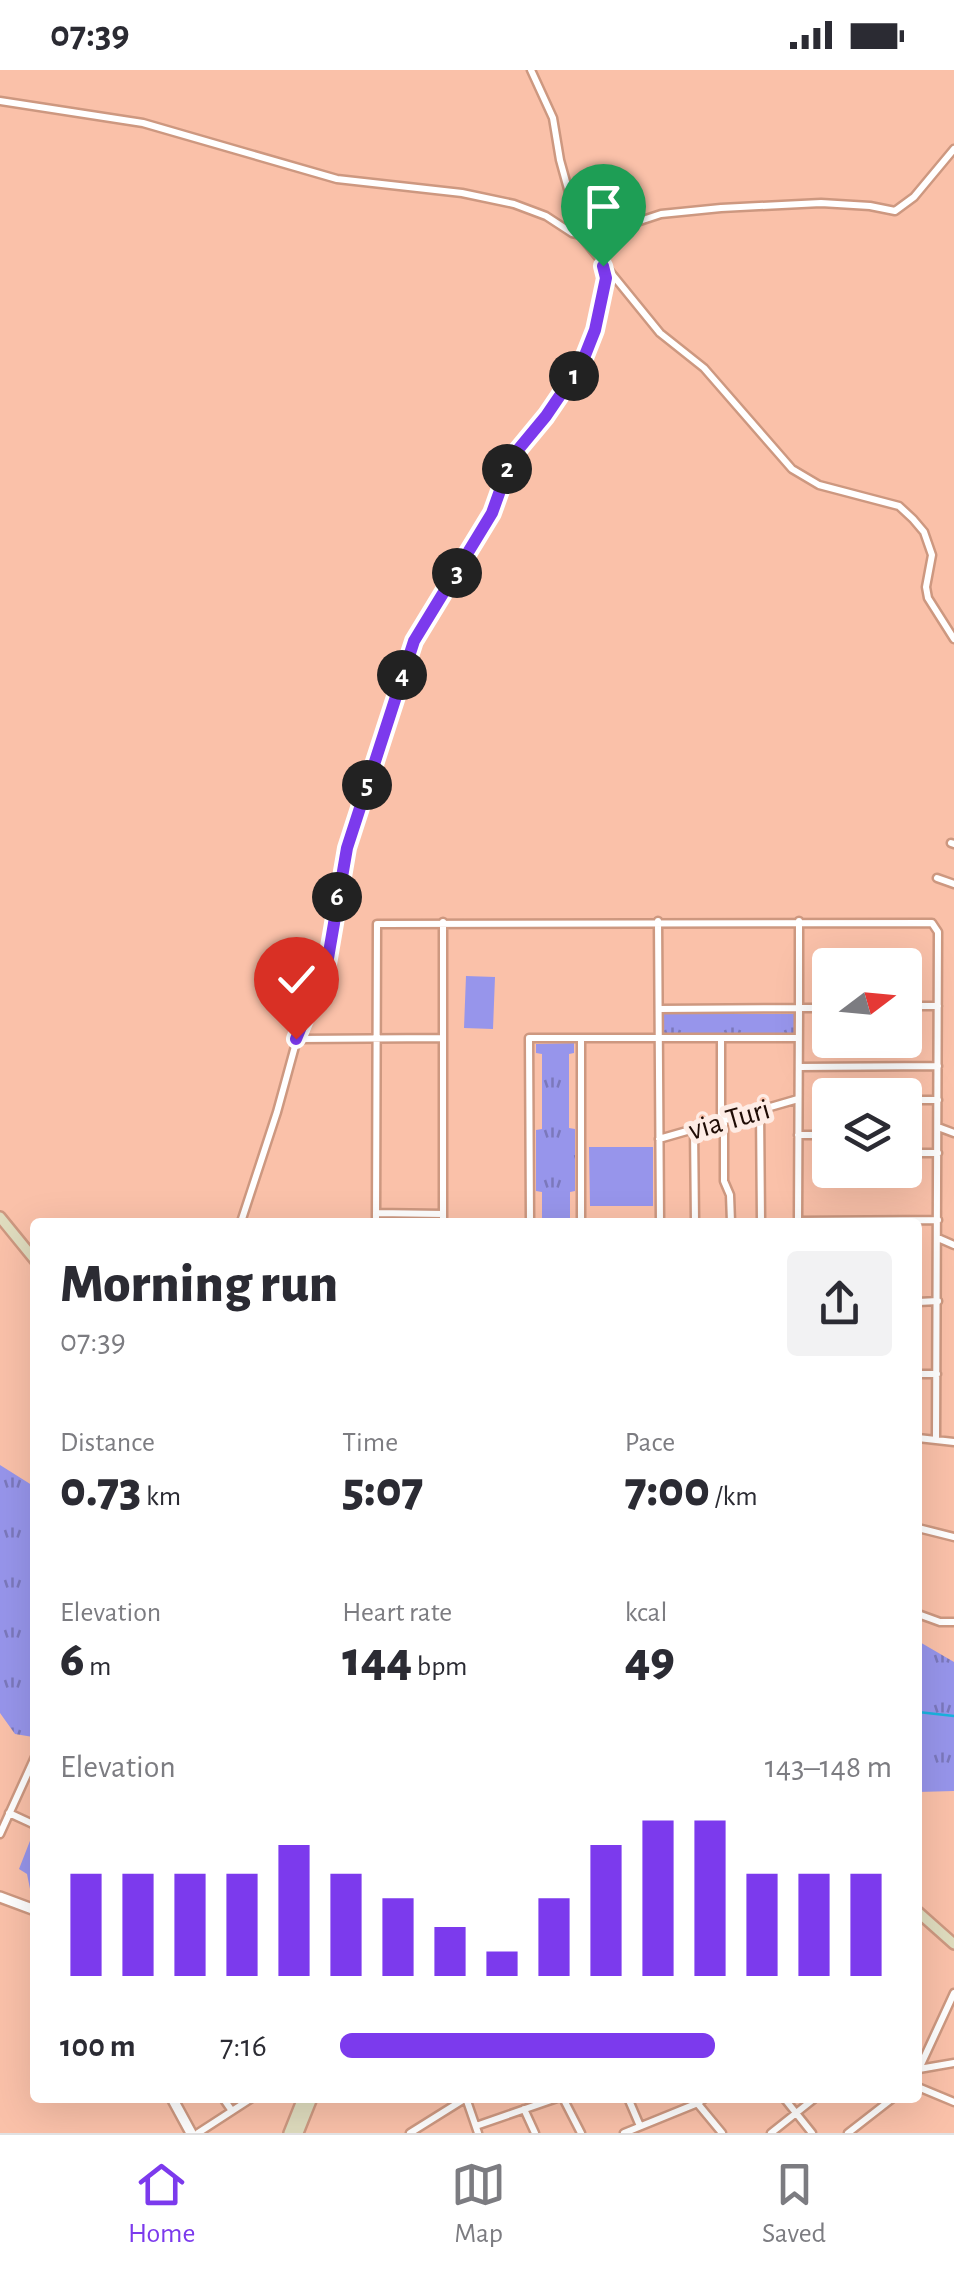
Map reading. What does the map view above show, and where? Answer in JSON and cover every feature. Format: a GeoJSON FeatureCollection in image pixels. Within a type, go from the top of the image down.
{"type":"FeatureCollection","features":[{"type":"Feature","properties":{"kind":"main road"},"geometry":{"type":"LineString","coordinates":[[0,1217],[30,1254]]}},
{"type":"Feature","properties":{"kind":"main road"},"geometry":{"type":"LineString","coordinates":[[922,1916],[954,1944]]}},
{"type":"Feature","properties":{"kind":"main road"},"geometry":{"type":"LineString","coordinates":[[288,2133],[301,2103]]}},
{"type":"Feature","properties":{"kind":"main road"},"geometry":{"type":"LineString","coordinates":[[298,2133],[310,2103]]}},
{"type":"Feature","properties":{"kind":"street"},"geometry":{"type":"LineString","coordinates":[[531,70],[554,118],[560,160],[581,236],[603,266],[660,333],[704,368],[792,469],[819,485],[897,506],[913,519],[924,532],[932,556],[926,587],[928,598],[954,640]]}},
{"type":"Feature","properties":{"kind":"street"},"geometry":{"type":"LineString","coordinates":[[0,101],[143,123],[337,179],[462,192],[535,211],[581,236],[591,237],[661,214],[721,208],[842,203],[895,211],[922,190],[954,148]]}},
{"type":"Feature","properties":{"kind":"street"},"geometry":{"type":"LineString","coordinates":[[241,1218],[278,1112],[296,1039],[327,964],[347,848],[414,641],[492,513],[512,457],[582,363],[595,330],[606,278],[603,266]]}},
{"type":"Feature","properties":{"kind":"street"},"geometry":{"type":"LineString","coordinates":[[937,878],[954,884]]}},
{"type":"Feature","properties":{"kind":"street"},"geometry":{"type":"LineString","coordinates":[[658,921],[660,1218]]}},
{"type":"Feature","properties":{"kind":"street"},"geometry":{"type":"LineString","coordinates":[[443,922],[443,1218],[376,1218],[375,930],[380,923],[443,922],[658,921],[932,922],[938,928],[936,1438]]}},
{"type":"Feature","properties":{"kind":"street"},"geometry":{"type":"LineString","coordinates":[[798,1218],[799,922]]}},
{"type":"Feature","properties":{"kind":"street"},"geometry":{"type":"LineString","coordinates":[[922,1006],[938,1006]]}},
{"type":"Feature","properties":{"kind":"street"},"geometry":{"type":"LineString","coordinates":[[658,1010],[812,1008]]}},
{"type":"Feature","properties":{"kind":"street"},"geometry":{"type":"LineString","coordinates":[[296,1039],[443,1038]]}},
{"type":"Feature","properties":{"kind":"street"},"geometry":{"type":"LineString","coordinates":[[530,1218],[529,1038],[798,1038]]}},
{"type":"Feature","properties":{"kind":"street"},"geometry":{"type":"LineString","coordinates":[[581,1038],[581,1218]]}},
{"type":"Feature","properties":{"kind":"street"},"geometry":{"type":"LineString","coordinates":[[721,1039],[724,1181],[730,1195],[731,1218]]}},
{"type":"Feature","properties":{"kind":"street"},"geometry":{"type":"LineString","coordinates":[[798,1067],[938,1066]]}},
{"type":"Feature","properties":{"kind":"street","name":"via Turi"},"geometry":{"type":"LineString","coordinates":[[659,1139],[798,1099]]}},
{"type":"Feature","properties":{"kind":"street"},"geometry":{"type":"LineString","coordinates":[[922,1100],[938,1100]]}},
{"type":"Feature","properties":{"kind":"street"},"geometry":{"type":"LineString","coordinates":[[760,1110],[761,1218]]}},
{"type":"Feature","properties":{"kind":"street"},"geometry":{"type":"LineString","coordinates":[[938,1127],[954,1133]]}},
{"type":"Feature","properties":{"kind":"street"},"geometry":{"type":"LineString","coordinates":[[694,1129],[695,1218]]}},
{"type":"Feature","properties":{"kind":"street"},"geometry":{"type":"LineString","coordinates":[[798,1135],[812,1135]]}},
{"type":"Feature","properties":{"kind":"street"},"geometry":{"type":"LineString","coordinates":[[922,1153],[938,1153]]}},
{"type":"Feature","properties":{"kind":"street"},"geometry":{"type":"LineString","coordinates":[[922,1220],[938,1220]]}},
{"type":"Feature","properties":{"kind":"street"},"geometry":{"type":"LineString","coordinates":[[938,1238],[954,1245]]}},
{"type":"Feature","properties":{"kind":"street"},"geometry":{"type":"LineString","coordinates":[[922,1302],[938,1301]]}},
{"type":"Feature","properties":{"kind":"street"},"geometry":{"type":"LineString","coordinates":[[922,1374],[937,1374]]}},
{"type":"Feature","properties":{"kind":"street"},"geometry":{"type":"LineString","coordinates":[[922,1438],[954,1442]]}},
{"type":"Feature","properties":{"kind":"street"},"geometry":{"type":"LineString","coordinates":[[922,1529],[954,1537]]}},
{"type":"Feature","properties":{"kind":"street"},"geometry":{"type":"LineString","coordinates":[[922,1615],[954,1622]]}},
{"type":"Feature","properties":{"kind":"street"},"geometry":{"type":"LineString","coordinates":[[0,1834],[30,1768]]}},
{"type":"Feature","properties":{"kind":"street"},"geometry":{"type":"LineString","coordinates":[[9,1813],[30,1822]]}},
{"type":"Feature","properties":{"kind":"street"},"geometry":{"type":"LineString","coordinates":[[0,1897],[30,1908]]}},
{"type":"Feature","properties":{"kind":"street"},"geometry":{"type":"LineString","coordinates":[[922,2061],[954,1993]]}},
{"type":"Feature","properties":{"kind":"street"},"geometry":{"type":"LineString","coordinates":[[922,2069],[954,2063]]}},
{"type":"Feature","properties":{"kind":"street"},"geometry":{"type":"LineString","coordinates":[[922,2089],[954,2102]]}},
{"type":"Feature","properties":{"kind":"street"},"geometry":{"type":"LineString","coordinates":[[175,2103],[194,2133],[244,2103]]}},
{"type":"Feature","properties":{"kind":"street"},"geometry":{"type":"LineString","coordinates":[[226,2103],[232,2111]]}},
{"type":"Feature","properties":{"kind":"street"},"geometry":{"type":"LineString","coordinates":[[410,2133],[458,2103]]}},
{"type":"Feature","properties":{"kind":"street"},"geometry":{"type":"LineString","coordinates":[[468,2103],[477,2130],[544,2103]]}},
{"type":"Feature","properties":{"kind":"street"},"geometry":{"type":"LineString","coordinates":[[563,2103],[581,2133]]}},
{"type":"Feature","properties":{"kind":"street"},"geometry":{"type":"LineString","coordinates":[[630,2103],[640,2126]]}},
{"type":"Feature","properties":{"kind":"street"},"geometry":{"type":"LineString","coordinates":[[624,2133],[692,2103]]}},
{"type":"Feature","properties":{"kind":"street"},"geometry":{"type":"LineString","coordinates":[[701,2103],[722,2133]]}},
{"type":"Feature","properties":{"kind":"street"},"geometry":{"type":"LineString","coordinates":[[788,2103],[812,2133]]}},
{"type":"Feature","properties":{"kind":"street"},"geometry":{"type":"LineString","coordinates":[[771,2133],[809,2103]]}},
{"type":"Feature","properties":{"kind":"street"},"geometry":{"type":"LineString","coordinates":[[848,2133],[887,2103]]}},
{"type":"Feature","properties":{"kind":"street"},"geometry":{"type":"LineString","coordinates":[[524,2109],[535,2133]]}},
{"type":"Feature","properties":{"kind":"green space"},"geometry":{"type":"Polygon","coordinates":[[[466,976],[495,977],[493,1029],[464,1028],[466,976]]]}},
{"type":"Feature","properties":{"kind":"green space"},"geometry":{"type":"Polygon","coordinates":[[[664,1014],[794,1014],[794,1034],[664,1034],[664,1014]]]}},
{"type":"Feature","properties":{"kind":"green space"},"geometry":{"type":"Polygon","coordinates":[[[574,1043],[574,1053],[569,1054],[569,1128],[575,1129],[575,1191],[570,1192],[570,1218],[542,1218],[542,1192],[536,1191],[536,1130],[542,1129],[542,1054],[536,1053],[536,1044],[574,1043]]]}},
{"type":"Feature","properties":{"kind":"green space"},"geometry":{"type":"Polygon","coordinates":[[[589,1147],[653,1147],[653,1206],[590,1206],[589,1147]]]}},
{"type":"Feature","properties":{"kind":"green space"},"geometry":{"type":"Polygon","coordinates":[[[0,1465],[30,1484],[30,1736],[15,1734],[0,1713],[0,1465]]]}},
{"type":"Feature","properties":{"kind":"green space"},"geometry":{"type":"Polygon","coordinates":[[[922,1643],[954,1662],[954,1791],[922,1792],[922,1643]]]}},
{"type":"Feature","properties":{"kind":"green space"},"geometry":{"type":"Polygon","coordinates":[[[30,1841],[30,1889],[27,1874],[19,1869],[30,1841]]]}},
{"type":"Feature","properties":{"kind":"waterway"},"geometry":{"type":"LineString","coordinates":[[922,1712],[954,1716]]}},
{"type":"Feature","properties":{"kind":"route"},"geometry":{"type":"LineString","coordinates":[[296,1039],[327,964],[347,848],[414,641],[492,513],[512,457],[582,363],[595,330],[606,278],[603,266]]}}]}
